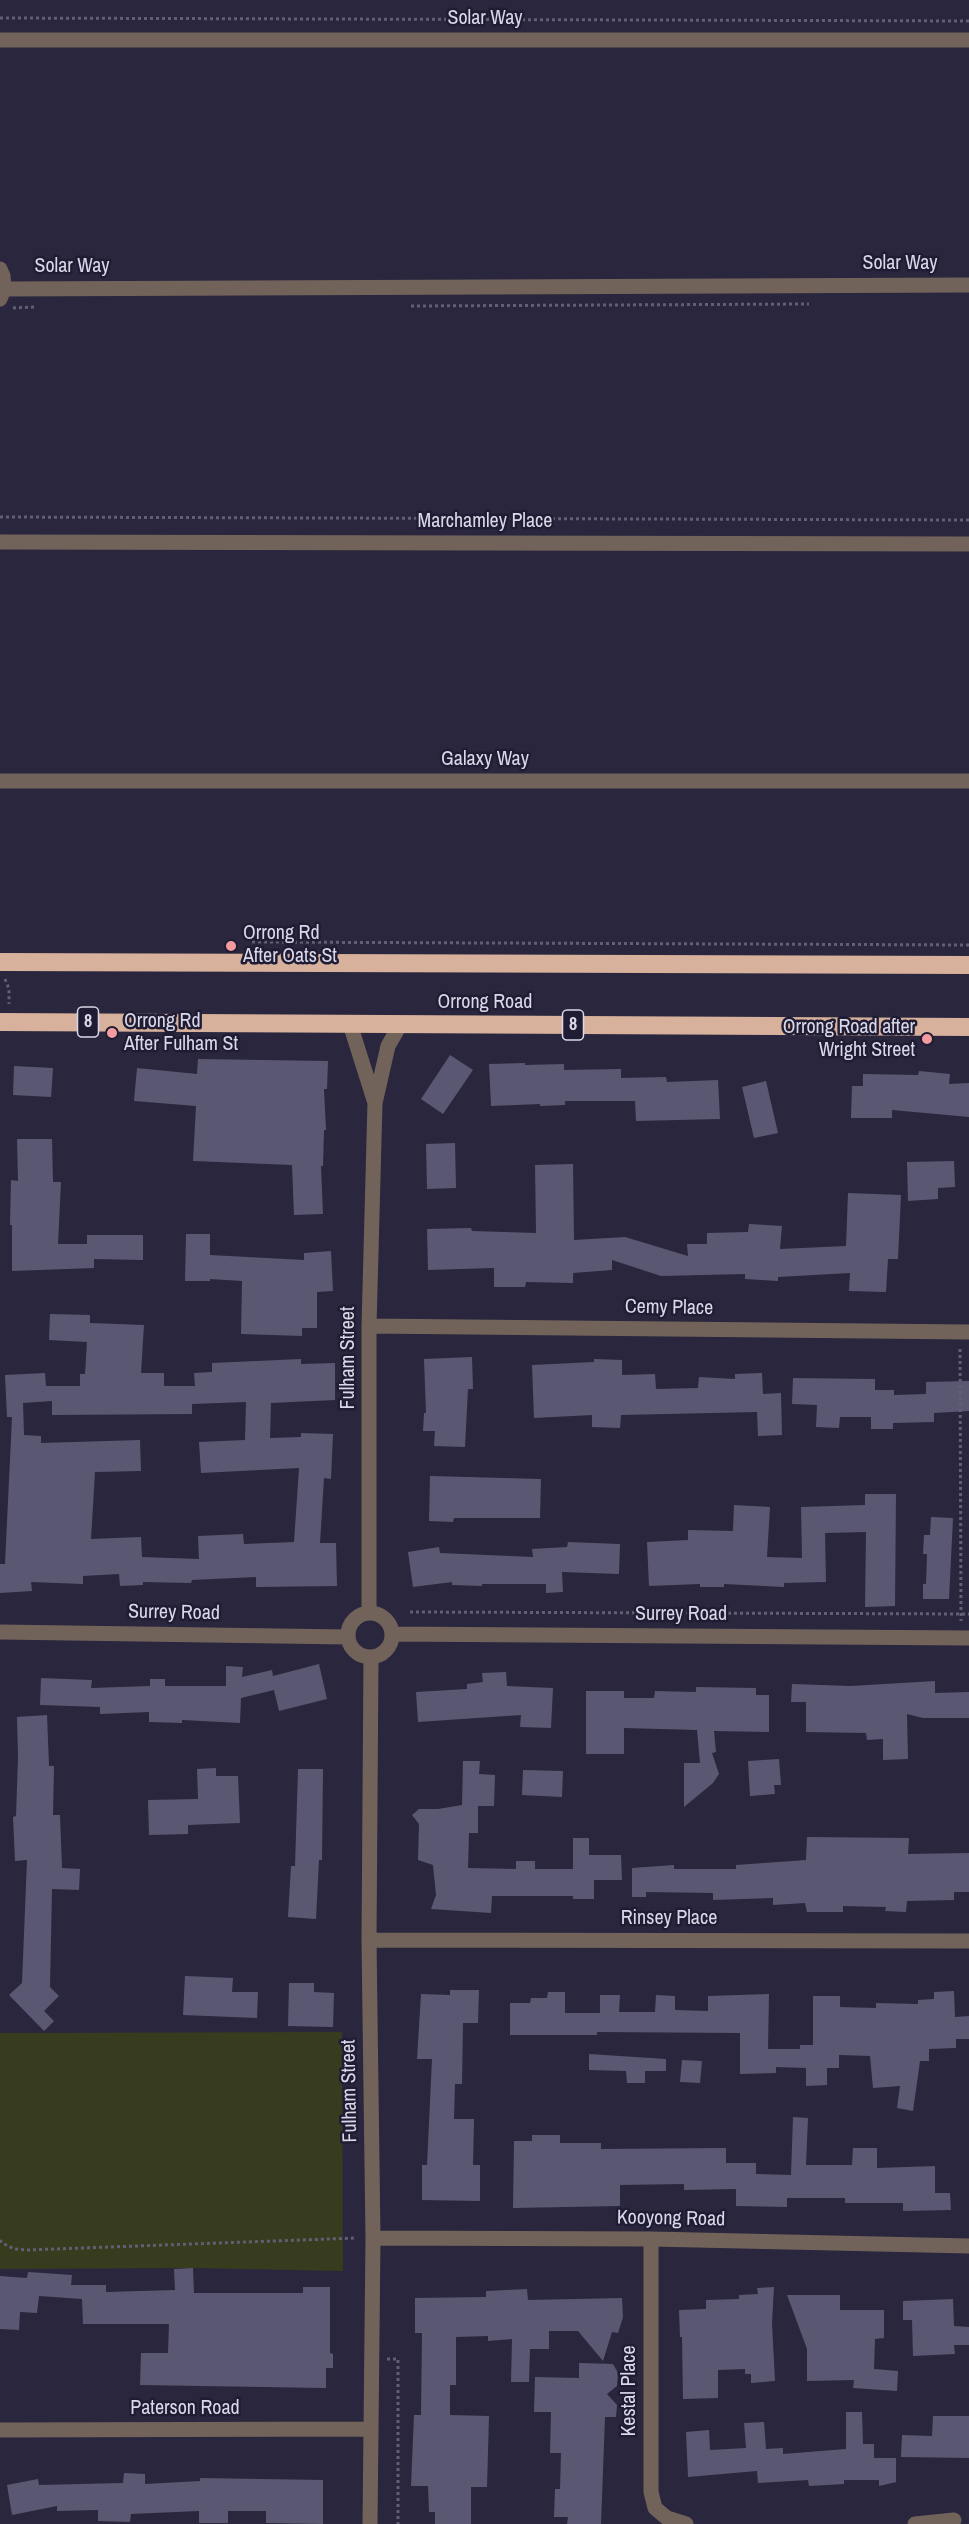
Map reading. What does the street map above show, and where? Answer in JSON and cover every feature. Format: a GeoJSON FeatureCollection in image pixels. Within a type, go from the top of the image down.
{"type":"FeatureCollection","features":[{"type":"Feature","properties":{"kind":"highway","name":"Orrong Road"},"geometry":{"type":"LineString","coordinates":[[1,962],[969,965]]}},
{"type":"Feature","properties":{"kind":"highway","name":"Orrong Road"},"geometry":{"type":"LineString","coordinates":[[4,1022],[969,1027]]}},
{"type":"Feature","properties":{"kind":"street","name":"Solar Way"},"geometry":{"type":"LineString","coordinates":[[0,40],[969,40]]}},
{"type":"Feature","properties":{"kind":"street"},"geometry":{"type":"LineString","coordinates":[[0,269],[3,276],[2,294]]}},
{"type":"Feature","properties":{"kind":"street","name":"Solar Way"},"geometry":{"type":"LineString","coordinates":[[2,294],[969,285]]}},
{"type":"Feature","properties":{"kind":"street","name":"Marchamley Place"},"geometry":{"type":"LineString","coordinates":[[0,542],[969,544]]}},
{"type":"Feature","properties":{"kind":"street","name":"Galaxy Way"},"geometry":{"type":"LineString","coordinates":[[0,781],[969,781]]}},
{"type":"Feature","properties":{"kind":"street","name":"Fulham Street"},"geometry":{"type":"LineString","coordinates":[[350,1024],[375,1103]]}},
{"type":"Feature","properties":{"kind":"street","name":"Fulham Street"},"geometry":{"type":"LineString","coordinates":[[369,1613],[369,1326],[375,1103],[388,1046],[400,1025]]}},
{"type":"Feature","properties":{"kind":"street","name":"Cemy Place"},"geometry":{"type":"LineString","coordinates":[[369,1326],[964,1332]]}},
{"type":"Feature","properties":{"kind":"street"},"geometry":{"type":"LineString","coordinates":[[369,1613],[382,1616],[391,1627],[393,1634],[386,1650],[371,1657],[355,1651],[348,1637],[356,1618],[369,1613]]}},
{"type":"Feature","properties":{"kind":"street","name":"Surrey Road"},"geometry":{"type":"LineString","coordinates":[[0,1632],[348,1637]]}},
{"type":"Feature","properties":{"kind":"street","name":"Surrey Road"},"geometry":{"type":"LineString","coordinates":[[393,1634],[965,1638]]}},
{"type":"Feature","properties":{"kind":"street","name":"Fulham Street"},"geometry":{"type":"LineString","coordinates":[[370,2524],[373,2238],[369,1940],[371,1657]]}},
{"type":"Feature","properties":{"kind":"street","name":"Rinsey Place"},"geometry":{"type":"LineString","coordinates":[[369,1940],[969,1941]]}},
{"type":"Feature","properties":{"kind":"street","name":"Kooyong Road"},"geometry":{"type":"LineString","coordinates":[[373,2238],[651,2239],[969,2246]]}},
{"type":"Feature","properties":{"kind":"street","name":"Kestal Place"},"geometry":{"type":"LineString","coordinates":[[651,2239],[651,2492],[655,2508],[667,2518],[686,2524]]}},
{"type":"Feature","properties":{"kind":"street","name":"Paterson Road"},"geometry":{"type":"LineString","coordinates":[[0,2430],[370,2429]]}},
{"type":"Feature","properties":{"kind":"street"},"geometry":{"type":"LineString","coordinates":[[915,2524],[954,2520]]}},
{"type":"Feature","properties":{"kind":"path"},"geometry":{"type":"LineString","coordinates":[[0,18],[969,21]]}},
{"type":"Feature","properties":{"kind":"path"},"geometry":{"type":"LineString","coordinates":[[0,517],[969,520]]}},
{"type":"Feature","properties":{"kind":"path"},"geometry":{"type":"LineString","coordinates":[[252,942],[969,945]]}},
{"type":"Feature","properties":{"kind":"path"},"geometry":{"type":"LineString","coordinates":[[1,962],[9,989],[4,1022]]}},
{"type":"Feature","properties":{"kind":"path"},"geometry":{"type":"LineString","coordinates":[[964,1332],[961,1614],[965,1638]]}},
{"type":"Feature","properties":{"kind":"path"},"geometry":{"type":"LineString","coordinates":[[410,1612],[969,1614]]}},
{"type":"Feature","properties":{"kind":"path"},"geometry":{"type":"LineString","coordinates":[[0,2240],[2,2244],[15,2249],[27,2250],[373,2238]]}},
{"type":"Feature","properties":{"kind":"green space"},"geometry":{"type":"Polygon","coordinates":[[[342,2032],[343,2271],[193,2268],[0,2269],[0,2033],[342,2032]]]}},
{"type":"Feature","properties":{"kind":"building"},"geometry":{"type":"Polygon","coordinates":[[[450,1055],[473,1070],[443,1114],[421,1099],[450,1055]]]}},
{"type":"Feature","properties":{"kind":"building"},"geometry":{"type":"Polygon","coordinates":[[[198,1059],[328,1061],[327,1089],[324,1089],[326,1130],[324,1130],[323,1166],[321,1166],[323,1214],[294,1215],[292,1165],[193,1161],[196,1106],[134,1101],[137,1068],[197,1074],[198,1059]]]}},
{"type":"Feature","properties":{"kind":"building"},"geometry":{"type":"Polygon","coordinates":[[[525,1063],[525,1065],[564,1064],[564,1070],[621,1069],[621,1078],[666,1077],[667,1082],[718,1080],[720,1119],[636,1121],[635,1101],[565,1101],[565,1105],[491,1106],[489,1064],[525,1063]]]}},
{"type":"Feature","properties":{"kind":"building"},"geometry":{"type":"Polygon","coordinates":[[[14,1066],[53,1068],[51,1097],[13,1095],[14,1066]]]}},
{"type":"Feature","properties":{"kind":"building"},"geometry":{"type":"Polygon","coordinates":[[[919,1071],[950,1074],[949,1084],[969,1083],[969,1117],[892,1110],[892,1118],[851,1118],[852,1086],[863,1086],[863,1074],[918,1075],[919,1071]]]}},
{"type":"Feature","properties":{"kind":"building"},"geometry":{"type":"Polygon","coordinates":[[[766,1081],[778,1133],[754,1138],[742,1087],[766,1081]]]}},
{"type":"Feature","properties":{"kind":"building"},"geometry":{"type":"Polygon","coordinates":[[[17,1139],[52,1139],[53,1182],[61,1182],[58,1244],[87,1244],[87,1235],[143,1235],[143,1260],[94,1259],[94,1268],[12,1271],[11,1180],[18,1181],[17,1139]]]}},
{"type":"Feature","properties":{"kind":"building"},"geometry":{"type":"Polygon","coordinates":[[[455,1143],[456,1188],[427,1189],[426,1144],[455,1143]]]}},
{"type":"Feature","properties":{"kind":"building"},"geometry":{"type":"Polygon","coordinates":[[[954,1161],[955,1187],[938,1188],[938,1199],[908,1201],[907,1162],[954,1161]]]}},
{"type":"Feature","properties":{"kind":"building"},"geometry":{"type":"Polygon","coordinates":[[[573,1164],[574,1240],[625,1237],[688,1256],[687,1244],[707,1244],[707,1233],[748,1232],[749,1224],[782,1226],[780,1249],[846,1246],[848,1193],[901,1195],[898,1259],[888,1259],[886,1292],[849,1291],[850,1273],[778,1277],[778,1281],[745,1279],[745,1274],[661,1276],[612,1260],[612,1270],[573,1273],[573,1283],[526,1282],[525,1287],[494,1287],[494,1268],[428,1270],[427,1229],[471,1228],[472,1231],[536,1233],[535,1165],[573,1164]]]}},
{"type":"Feature","properties":{"kind":"building"},"geometry":{"type":"Polygon","coordinates":[[[186,1234],[210,1234],[210,1255],[304,1260],[304,1253],[331,1251],[333,1291],[317,1292],[317,1328],[302,1328],[302,1336],[241,1334],[242,1281],[210,1279],[210,1281],[185,1281],[186,1234]]]}},
{"type":"Feature","properties":{"kind":"building"},"geometry":{"type":"Polygon","coordinates":[[[50,1314],[90,1315],[90,1323],[144,1325],[141,1373],[164,1373],[164,1386],[195,1386],[194,1373],[212,1372],[212,1363],[301,1359],[301,1364],[335,1363],[335,1400],[271,1403],[270,1438],[301,1437],[301,1433],[333,1434],[331,1479],[324,1478],[320,1543],[336,1543],[337,1586],[256,1587],[256,1577],[192,1580],[191,1583],[143,1582],[143,1585],[120,1586],[119,1574],[83,1576],[83,1584],[31,1582],[32,1591],[0,1593],[0,1564],[5,1564],[12,1417],[7,1417],[5,1375],[45,1373],[46,1386],[80,1386],[80,1374],[85,1374],[87,1342],[49,1340],[50,1314]],[[52,1401],[23,1403],[24,1435],[41,1436],[41,1443],[140,1440],[141,1471],[95,1472],[91,1539],[141,1537],[142,1557],[199,1559],[198,1536],[243,1534],[244,1544],[294,1542],[299,1468],[201,1473],[199,1442],[245,1440],[246,1402],[192,1404],[192,1414],[52,1415],[52,1401]]]}},
{"type":"Feature","properties":{"kind":"building"},"geometry":{"type":"Polygon","coordinates":[[[472,1357],[473,1389],[468,1389],[465,1447],[434,1446],[435,1431],[423,1431],[424,1413],[426,1413],[424,1359],[472,1357]]]}},
{"type":"Feature","properties":{"kind":"building"},"geometry":{"type":"Polygon","coordinates":[[[594,1359],[622,1360],[622,1375],[655,1374],[656,1389],[698,1388],[699,1377],[735,1379],[735,1374],[762,1373],[763,1394],[781,1393],[782,1435],[758,1436],[757,1412],[621,1415],[620,1428],[592,1427],[592,1415],[534,1418],[532,1365],[594,1362],[594,1359]]]}},
{"type":"Feature","properties":{"kind":"building"},"geometry":{"type":"Polygon","coordinates":[[[793,1378],[875,1379],[875,1390],[894,1390],[894,1395],[926,1394],[926,1382],[969,1381],[969,1411],[934,1413],[934,1422],[893,1423],[893,1429],[871,1429],[871,1417],[840,1417],[839,1428],[816,1427],[817,1405],[792,1404],[793,1378]]]}},
{"type":"Feature","properties":{"kind":"building"},"geometry":{"type":"Polygon","coordinates":[[[430,1476],[541,1479],[540,1518],[454,1518],[453,1522],[429,1521],[430,1476]]]}},
{"type":"Feature","properties":{"kind":"building"},"geometry":{"type":"Polygon","coordinates":[[[865,1494],[896,1494],[895,1606],[865,1607],[866,1532],[825,1533],[826,1582],[784,1583],[784,1587],[724,1584],[724,1587],[700,1587],[700,1584],[649,1586],[647,1542],[688,1540],[688,1530],[733,1531],[734,1505],[770,1507],[767,1557],[802,1558],[801,1507],[865,1505],[865,1494]]]}},
{"type":"Feature","properties":{"kind":"building"},"geometry":{"type":"Polygon","coordinates":[[[931,1517],[953,1518],[949,1599],[923,1599],[927,1554],[923,1554],[924,1535],[930,1535],[931,1517]]]}},
{"type":"Feature","properties":{"kind":"building"},"geometry":{"type":"Polygon","coordinates":[[[568,1542],[620,1544],[619,1574],[562,1572],[563,1592],[546,1593],[546,1584],[482,1584],[482,1586],[452,1585],[452,1582],[413,1587],[408,1552],[439,1547],[440,1553],[533,1557],[532,1549],[567,1547],[568,1542]]]}},
{"type":"Feature","properties":{"kind":"building"},"geometry":{"type":"Polygon","coordinates":[[[319,1664],[327,1699],[279,1711],[274,1690],[241,1698],[240,1723],[182,1720],[182,1723],[149,1722],[149,1712],[100,1714],[100,1707],[40,1705],[41,1678],[92,1680],[91,1688],[150,1686],[150,1679],[165,1679],[165,1686],[226,1686],[226,1666],[243,1667],[242,1677],[272,1670],[273,1676],[319,1664]]]}},
{"type":"Feature","properties":{"kind":"building"},"geometry":{"type":"Polygon","coordinates":[[[506,1672],[507,1686],[553,1688],[551,1728],[520,1727],[521,1715],[418,1722],[416,1692],[467,1689],[467,1684],[483,1682],[482,1673],[506,1672]]]}},
{"type":"Feature","properties":{"kind":"building"},"geometry":{"type":"Polygon","coordinates":[[[935,1681],[935,1693],[969,1692],[969,1718],[923,1718],[907,1714],[908,1759],[883,1760],[883,1739],[867,1740],[866,1733],[806,1732],[806,1702],[791,1702],[792,1684],[851,1686],[935,1681]]]}},
{"type":"Feature","properties":{"kind":"building"},"geometry":{"type":"Polygon","coordinates":[[[696,1687],[756,1688],[756,1695],[769,1695],[769,1732],[714,1731],[716,1752],[712,1753],[719,1774],[713,1783],[684,1807],[684,1763],[700,1763],[697,1730],[624,1728],[624,1754],[586,1754],[586,1691],[624,1691],[624,1698],[654,1698],[655,1691],[696,1692],[696,1687]]]}},
{"type":"Feature","properties":{"kind":"building"},"geometry":{"type":"Polygon","coordinates":[[[47,1715],[49,1766],[54,1766],[53,1815],[60,1815],[62,1868],[80,1869],[79,1890],[52,1889],[50,1987],[59,1996],[44,2011],[54,2021],[44,2031],[9,1995],[22,1983],[27,1860],[15,1861],[13,1817],[16,1816],[17,1717],[47,1715]]]}},
{"type":"Feature","properties":{"kind":"building"},"geometry":{"type":"Polygon","coordinates":[[[779,1759],[781,1785],[774,1785],[775,1794],[750,1796],[748,1761],[779,1759]]]}},
{"type":"Feature","properties":{"kind":"building"},"geometry":{"type":"Polygon","coordinates":[[[463,1761],[480,1761],[479,1774],[495,1775],[494,1806],[478,1806],[478,1833],[469,1833],[468,1868],[516,1869],[516,1861],[535,1861],[535,1869],[573,1869],[573,1838],[589,1838],[589,1855],[621,1855],[622,1880],[594,1880],[594,1899],[573,1899],[573,1896],[492,1896],[491,1913],[431,1909],[436,1895],[433,1865],[418,1860],[419,1824],[412,1815],[419,1809],[462,1805],[463,1761]]]}},
{"type":"Feature","properties":{"kind":"building"},"geometry":{"type":"Polygon","coordinates":[[[216,1768],[216,1776],[238,1776],[240,1823],[188,1825],[188,1834],[149,1835],[148,1800],[198,1799],[197,1769],[216,1768]]]}},
{"type":"Feature","properties":{"kind":"building"},"geometry":{"type":"Polygon","coordinates":[[[298,1769],[323,1769],[322,1860],[319,1860],[316,1919],[288,1917],[291,1866],[295,1866],[298,1769]]]}},
{"type":"Feature","properties":{"kind":"building"},"geometry":{"type":"Polygon","coordinates":[[[523,1770],[563,1771],[562,1797],[522,1795],[523,1770]]]}},
{"type":"Feature","properties":{"kind":"building"},"geometry":{"type":"Polygon","coordinates":[[[807,1837],[909,1838],[908,1854],[969,1853],[969,1892],[954,1892],[954,1900],[907,1901],[906,1912],[885,1911],[886,1907],[843,1906],[843,1912],[807,1912],[805,1903],[773,1905],[773,1898],[713,1900],[713,1893],[646,1892],[646,1897],[632,1897],[632,1868],[674,1865],[674,1869],[736,1869],[736,1865],[806,1860],[807,1837]]]}},
{"type":"Feature","properties":{"kind":"building"},"geometry":{"type":"Polygon","coordinates":[[[185,1976],[233,1978],[232,1992],[258,1992],[257,2018],[183,2015],[185,1976]]]}},
{"type":"Feature","properties":{"kind":"building"},"geometry":{"type":"Polygon","coordinates":[[[289,1983],[314,1983],[314,1992],[334,1993],[333,2027],[288,2026],[289,1983]]]}},
{"type":"Feature","properties":{"kind":"building"},"geometry":{"type":"Polygon","coordinates":[[[450,1990],[479,1990],[478,2023],[463,2023],[462,2084],[455,2084],[454,2119],[474,2119],[473,2165],[480,2165],[480,2201],[422,2200],[422,2165],[427,2165],[432,2059],[417,2059],[421,1994],[450,1995],[450,1990]]]}},
{"type":"Feature","properties":{"kind":"building"},"geometry":{"type":"Polygon","coordinates":[[[954,1991],[955,2017],[969,2016],[969,2039],[956,2039],[956,2048],[929,2049],[929,2061],[920,2061],[913,2111],[897,2108],[900,2086],[873,2088],[870,2056],[839,2055],[839,2068],[827,2068],[827,2085],[806,2086],[806,2068],[776,2067],[776,2073],[740,2074],[740,2033],[597,2032],[597,2035],[510,2035],[510,2003],[530,2003],[531,1998],[547,1998],[548,1992],[565,1992],[565,2013],[600,2013],[600,1995],[620,1995],[619,2012],[655,2012],[656,1995],[675,1996],[675,2010],[708,2011],[708,1996],[769,1994],[768,2049],[800,2049],[800,2045],[813,2045],[813,1996],[840,1996],[840,2007],[876,2008],[876,2003],[918,2004],[918,2000],[934,1999],[934,1992],[954,1991]]]}},
{"type":"Feature","properties":{"kind":"building"},"geometry":{"type":"Polygon","coordinates":[[[589,2054],[666,2059],[666,2071],[645,2071],[645,2083],[627,2083],[626,2071],[589,2070],[589,2054]]]}},
{"type":"Feature","properties":{"kind":"building"},"geometry":{"type":"Polygon","coordinates":[[[682,2060],[702,2061],[700,2083],[680,2082],[682,2060]]]}},
{"type":"Feature","properties":{"kind":"building"},"geometry":{"type":"Polygon","coordinates":[[[793,2117],[808,2118],[806,2165],[852,2165],[853,2148],[877,2148],[877,2168],[935,2166],[935,2193],[950,2193],[951,2210],[903,2211],[903,2203],[845,2203],[845,2198],[787,2198],[787,2207],[736,2206],[736,2189],[684,2190],[684,2184],[620,2185],[620,2206],[513,2208],[514,2141],[532,2141],[532,2135],[560,2135],[560,2143],[601,2143],[601,2149],[726,2148],[726,2163],[756,2163],[756,2174],[791,2175],[793,2117]]]}},
{"type":"Feature","properties":{"kind":"building"},"geometry":{"type":"Polygon","coordinates":[[[193,2268],[194,2293],[303,2293],[303,2287],[330,2287],[330,2353],[333,2354],[333,2368],[326,2368],[326,2388],[140,2385],[141,2353],[168,2353],[169,2324],[83,2324],[82,2299],[39,2296],[37,2313],[20,2312],[19,2330],[0,2329],[0,2276],[27,2278],[28,2272],[72,2275],[71,2285],[106,2285],[106,2292],[175,2290],[174,2269],[193,2268]]]}},
{"type":"Feature","properties":{"kind":"building"},"geometry":{"type":"Polygon","coordinates":[[[774,2287],[772,2323],[775,2381],[751,2383],[751,2374],[745,2374],[745,2369],[718,2370],[718,2398],[683,2399],[679,2310],[706,2309],[706,2300],[739,2299],[739,2295],[758,2294],[757,2288],[774,2287]]]}},
{"type":"Feature","properties":{"kind":"building"},"geometry":{"type":"Polygon","coordinates":[[[527,2289],[528,2300],[622,2298],[623,2317],[618,2333],[612,2332],[603,2361],[578,2331],[549,2331],[549,2349],[530,2349],[529,2382],[511,2382],[512,2339],[488,2341],[488,2336],[456,2337],[456,2385],[450,2385],[450,2415],[489,2416],[487,2487],[471,2487],[471,2524],[435,2524],[435,2512],[429,2512],[428,2486],[411,2486],[414,2415],[421,2415],[422,2333],[415,2333],[415,2298],[486,2297],[486,2291],[527,2289]]]}},
{"type":"Feature","properties":{"kind":"building"},"geometry":{"type":"Polygon","coordinates":[[[787,2295],[840,2295],[840,2310],[884,2310],[884,2338],[875,2339],[874,2369],[898,2371],[897,2391],[853,2388],[854,2380],[807,2381],[807,2349],[787,2295]]]}},
{"type":"Feature","properties":{"kind":"building"},"geometry":{"type":"Polygon","coordinates":[[[953,2299],[954,2326],[969,2327],[969,2345],[954,2345],[955,2354],[913,2356],[912,2320],[903,2320],[903,2301],[953,2299]]]}},
{"type":"Feature","properties":{"kind":"building"},"geometry":{"type":"Polygon","coordinates":[[[579,2363],[613,2364],[618,2373],[617,2386],[607,2394],[617,2405],[616,2417],[605,2417],[601,2524],[567,2524],[568,2517],[554,2517],[555,2489],[560,2489],[561,2453],[550,2453],[551,2412],[534,2412],[535,2377],[579,2378],[579,2363]]]}},
{"type":"Feature","properties":{"kind":"building"},"geometry":{"type":"Polygon","coordinates":[[[846,2412],[862,2412],[863,2444],[874,2444],[874,2458],[896,2458],[896,2482],[879,2486],[879,2480],[844,2480],[844,2484],[809,2486],[808,2480],[758,2483],[757,2471],[688,2477],[686,2432],[709,2430],[710,2450],[746,2448],[744,2423],[764,2422],[766,2449],[783,2448],[783,2454],[846,2449],[846,2412]]]}},
{"type":"Feature","properties":{"kind":"building"},"geometry":{"type":"Polygon","coordinates":[[[933,2416],[969,2416],[969,2458],[901,2457],[902,2435],[932,2436],[933,2416]]]}},
{"type":"Feature","properties":{"kind":"building"},"geometry":{"type":"Polygon","coordinates":[[[124,2473],[145,2474],[145,2484],[200,2481],[200,2478],[323,2480],[323,2524],[266,2523],[266,2511],[228,2511],[228,2523],[199,2523],[199,2511],[131,2514],[130,2522],[98,2521],[98,2510],[57,2511],[57,2506],[12,2515],[7,2485],[38,2479],[39,2485],[123,2483],[124,2473]]]}},
{"type":"Feature","properties":{"kind":"place","name":"Orrong Rd After Oats St"},"geometry":{"type":"Point","coordinates":[231,946]}},
{"type":"Feature","properties":{"kind":"place","name":"Orrong Rd After Fulham St"},"geometry":{"type":"Point","coordinates":[112,1033]}},
{"type":"Feature","properties":{"kind":"place","name":"Orrong Road after Wright Street"},"geometry":{"type":"Point","coordinates":[927,1039]}}]}
